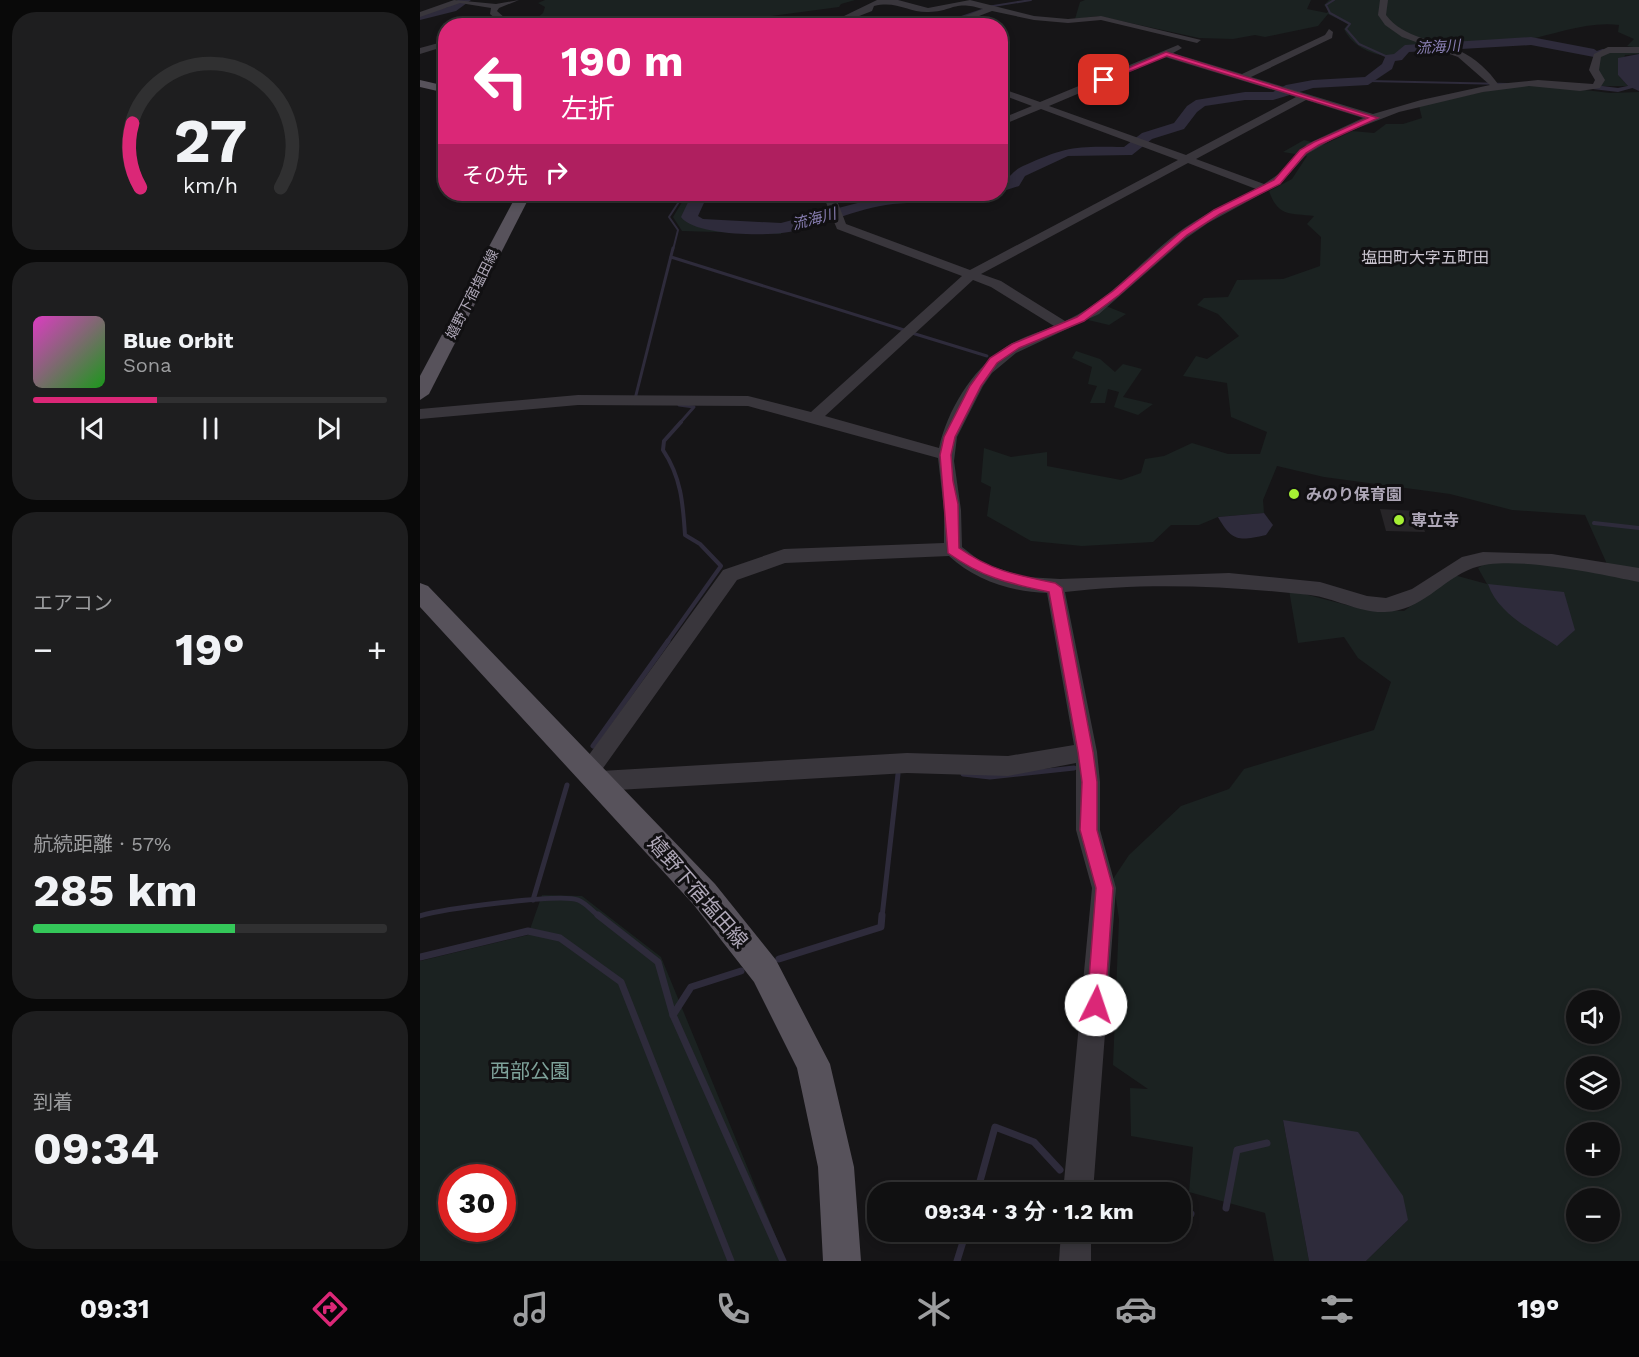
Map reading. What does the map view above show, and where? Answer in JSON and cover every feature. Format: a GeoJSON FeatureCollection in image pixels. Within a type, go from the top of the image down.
{"type":"FeatureCollection","features":[{"type":"Feature","properties":{"kind":"main road"},"geometry":{"type":"LineString","coordinates":[[420,84],[438,88]]}},
{"type":"Feature","properties":{"kind":"main road","name":"嬉野下宿塩田線"},"geometry":{"type":"LineString","coordinates":[[420,394],[520,201]]}},
{"type":"Feature","properties":{"kind":"main road","name":"嬉野下宿塩田線"},"geometry":{"type":"LineString","coordinates":[[420,592],[704,894],[765,971],[813,1064],[836,1167],[842,1261]]}},
{"type":"Feature","properties":{"kind":"street"},"geometry":{"type":"LineString","coordinates":[[420,15],[463,1],[496,6],[514,0]]}},
{"type":"Feature","properties":{"kind":"street"},"geometry":{"type":"LineString","coordinates":[[849,18],[869,9],[871,4],[887,0],[928,10],[965,1],[1009,14],[1068,21],[1101,18],[1197,40],[1008,120]]}},
{"type":"Feature","properties":{"kind":"street"},"geometry":{"type":"LineString","coordinates":[[1384,0],[1382,15],[1385,20],[1412,38],[1465,57],[1494,84]]}},
{"type":"Feature","properties":{"kind":"street"},"geometry":{"type":"LineString","coordinates":[[496,6],[492,12],[498,18]]}},
{"type":"Feature","properties":{"kind":"street"},"geometry":{"type":"LineString","coordinates":[[966,18],[991,9]]}},
{"type":"Feature","properties":{"kind":"street"},"geometry":{"type":"LineString","coordinates":[[1244,77],[1329,36],[1329,32]]}},
{"type":"Feature","properties":{"kind":"street"},"geometry":{"type":"LineString","coordinates":[[420,51],[438,45]]}},
{"type":"Feature","properties":{"kind":"street"},"geometry":{"type":"LineString","coordinates":[[953,549],[952,504],[947,481],[946,455],[950,437],[975,386],[993,360],[1015,346],[1081,319],[1116,293],[1184,234],[1217,212],[1285,176],[1303,152],[1374,118],[1406,107],[1479,92],[1494,84],[1542,83],[1593,87],[1600,80],[1594,70],[1597,56],[1608,50],[1639,50]]}},
{"type":"Feature","properties":{"kind":"street"},"geometry":{"type":"LineString","coordinates":[[1166,54],[1374,118]]}},
{"type":"Feature","properties":{"kind":"street"},"geometry":{"type":"LineString","coordinates":[[1008,95],[1264,188]]}},
{"type":"Feature","properties":{"kind":"street"},"geometry":{"type":"LineString","coordinates":[[812,418],[972,274],[1306,96]]}},
{"type":"Feature","properties":{"kind":"street"},"geometry":{"type":"LineString","coordinates":[[833,201],[841,226],[862,236],[996,284],[1063,326]]}},
{"type":"Feature","properties":{"kind":"street"},"geometry":{"type":"LineString","coordinates":[[420,414],[578,400],[636,398],[748,401],[946,455]]}},
{"type":"Feature","properties":{"kind":"street"},"geometry":{"type":"LineString","coordinates":[[953,549],[975,566],[998,577],[1055,588],[1075,584],[1203,579],[1315,588],[1382,605],[1403,604],[1416,598],[1439,577],[1470,561],[1486,558],[1575,562],[1639,575]]}},
{"type":"Feature","properties":{"kind":"street"},"geometry":{"type":"LineString","coordinates":[[594,775],[730,575],[784,556],[943,552],[953,549]]}},
{"type":"Feature","properties":{"kind":"street"},"geometry":{"type":"LineString","coordinates":[[1055,588],[1086,752],[1089,782],[1088,830],[1104,888],[1079,1182]]}},
{"type":"Feature","properties":{"kind":"street"},"geometry":{"type":"LineString","coordinates":[[594,775],[907,763],[1008,766],[1086,752]]}},
{"type":"Feature","properties":{"kind":"street"},"geometry":{"type":"LineString","coordinates":[[1075,1261],[1076,1242]]}},
{"type":"Feature","properties":{"kind":"green space"},"geometry":{"type":"Polygon","coordinates":[[[545,0],[855,0],[841,4],[839,7],[756,18],[537,18],[543,13],[545,7],[538,3],[545,0]]]}},
{"type":"Feature","properties":{"kind":"green space"},"geometry":{"type":"Polygon","coordinates":[[[1085,0],[1311,0],[1307,9],[1327,13],[1329,10],[1324,5],[1329,0],[1639,0],[1639,48],[1627,46],[1634,39],[1618,32],[1619,25],[1606,24],[1580,27],[1501,44],[1404,48],[1395,56],[1388,56],[1373,53],[1359,46],[1344,29],[1348,24],[1328,14],[1318,26],[1265,37],[1255,35],[1233,39],[1199,38],[1098,16],[1075,19],[1080,2],[1085,0]]]}},
{"type":"Feature","properties":{"kind":"green space"},"geometry":{"type":"Polygon","coordinates":[[[1639,50],[1639,54],[1625,55],[1618,75],[1628,86],[1601,86],[1596,70],[1600,56],[1611,51],[1639,50]]]}},
{"type":"Feature","properties":{"kind":"green space"},"geometry":{"type":"Polygon","coordinates":[[[1535,84],[1610,93],[1639,92],[1639,1261],[1366,1261],[1408,1220],[1283,1120],[1309,1261],[1274,1261],[1265,1213],[1191,1193],[1193,1147],[1131,1136],[1130,1088],[1148,1089],[1113,1065],[1119,919],[1113,879],[1129,855],[1181,806],[1229,789],[1244,769],[1374,730],[1391,682],[1358,658],[1344,637],[1298,643],[1289,590],[1362,609],[1404,611],[1454,575],[1487,584],[1478,568],[1494,558],[1611,573],[1585,515],[1512,510],[1450,494],[1324,477],[1277,466],[1263,500],[1264,513],[1218,517],[1199,525],[1171,525],[1153,542],[1082,546],[1031,541],[987,516],[991,487],[981,482],[984,448],[1011,457],[1047,452],[1047,466],[1121,480],[1141,473],[1145,459],[1164,456],[1192,443],[1228,454],[1260,454],[1267,432],[1231,417],[1227,383],[1183,376],[1196,356],[1207,359],[1239,336],[1218,314],[1197,305],[1204,298],[1228,297],[1237,280],[1283,279],[1320,266],[1321,237],[1307,224],[1314,216],[1292,214],[1281,210],[1269,191],[1292,179],[1307,156],[1283,152],[1304,140],[1323,145],[1352,131],[1374,133],[1386,124],[1403,124],[1422,118],[1419,106],[1500,88],[1535,84]]]}},
{"type":"Feature","properties":{"kind":"green space"},"geometry":{"type":"Polygon","coordinates":[[[683,201],[690,201],[683,217],[694,225],[781,230],[781,234],[682,231],[673,217],[683,201]]]}},
{"type":"Feature","properties":{"kind":"green space"},"geometry":{"type":"Polygon","coordinates":[[[1106,306],[1126,314],[1109,325],[1088,320],[1106,306]]]}},
{"type":"Feature","properties":{"kind":"green space"},"geometry":{"type":"Polygon","coordinates":[[[1076,351],[1100,359],[1115,372],[1123,364],[1142,369],[1123,397],[1153,404],[1138,415],[1114,407],[1119,392],[1108,389],[1105,403],[1090,403],[1097,386],[1088,384],[1092,367],[1072,358],[1076,351]]]}},
{"type":"Feature","properties":{"kind":"green space","name":"西部公園"},"geometry":{"type":"Polygon","coordinates":[[[542,895],[582,896],[661,957],[786,1261],[420,1261],[420,961],[528,935],[542,895]]]}},
{"type":"Feature","properties":{"kind":"shaded area"},"geometry":{"type":"Polygon","coordinates":[[[1639,54],[1639,91],[1628,86],[1618,75],[1618,58],[1639,54]]]}},
{"type":"Feature","properties":{"kind":"shaded area"},"geometry":{"type":"Polygon","coordinates":[[[1264,513],[1273,525],[1266,535],[1243,539],[1232,535],[1218,517],[1264,513]]]}},
{"type":"Feature","properties":{"kind":"shaded area"},"geometry":{"type":"Polygon","coordinates":[[[1488,584],[1564,592],[1575,630],[1557,646],[1508,613],[1499,604],[1488,584]]]}},
{"type":"Feature","properties":{"kind":"shaded area"},"geometry":{"type":"Polygon","coordinates":[[[1283,1120],[1358,1132],[1403,1196],[1408,1220],[1366,1261],[1309,1261],[1283,1120]]]}},
{"type":"Feature","properties":{"kind":"building","name":"専立寺"},"geometry":{"type":"Polygon","coordinates":[[[1380,509],[1418,511],[1425,532],[1386,531],[1380,509]]]}},
{"type":"Feature","properties":{"kind":"waterway"},"geometry":{"type":"LineString","coordinates":[[420,17],[452,9],[466,0]]}},
{"type":"Feature","properties":{"kind":"waterway"},"geometry":{"type":"LineString","coordinates":[[987,7],[1031,0]]}},
{"type":"Feature","properties":{"kind":"waterway"},"geometry":{"type":"LineString","coordinates":[[1334,0],[1326,5],[1330,13],[1350,24],[1346,29],[1359,44],[1390,58]]}},
{"type":"Feature","properties":{"kind":"waterway"},"geometry":{"type":"LineString","coordinates":[[958,18],[982,10]]}},
{"type":"Feature","properties":{"kind":"waterway","name":"流海川"},"geometry":{"type":"LineString","coordinates":[[1008,185],[1013,183],[1020,173],[1063,153],[1077,150],[1127,152],[1147,136],[1179,126],[1192,109],[1201,103],[1245,96],[1273,96],[1283,94],[1291,88],[1313,84],[1368,81],[1388,66],[1390,58],[1398,57],[1405,49],[1531,41],[1594,53]]}},
{"type":"Feature","properties":{"kind":"waterway"},"geometry":{"type":"LineString","coordinates":[[1594,53],[1603,50]]}},
{"type":"Feature","properties":{"kind":"waterway"},"geometry":{"type":"LineString","coordinates":[[1368,81],[1507,84]]}},
{"type":"Feature","properties":{"kind":"waterway"},"geometry":{"type":"LineString","coordinates":[[1587,86],[1618,90],[1632,87]]}},
{"type":"Feature","properties":{"kind":"waterway"},"geometry":{"type":"LineString","coordinates":[[673,250],[678,230],[669,217],[679,201]]}},
{"type":"Feature","properties":{"kind":"waterway","name":"流海川"},"geometry":{"type":"LineString","coordinates":[[697,201],[689,217],[697,223],[709,226],[781,228],[884,201]]}},
{"type":"Feature","properties":{"kind":"waterway"},"geometry":{"type":"LineString","coordinates":[[635,399],[673,248]]}},
{"type":"Feature","properties":{"kind":"waterway"},"geometry":{"type":"LineString","coordinates":[[671,257],[904,330]]}},
{"type":"Feature","properties":{"kind":"waterway"},"geometry":{"type":"LineString","coordinates":[[912,333],[987,356]]}},
{"type":"Feature","properties":{"kind":"waterway"},"geometry":{"type":"LineString","coordinates":[[679,405],[694,407],[679,424]]}},
{"type":"Feature","properties":{"kind":"waterway"},"geometry":{"type":"LineString","coordinates":[[667,642],[721,566],[700,544],[685,535],[682,501],[677,480],[663,450],[664,441],[681,422]]}},
{"type":"Feature","properties":{"kind":"waterway"},"geometry":{"type":"LineString","coordinates":[[1594,523],[1639,528]]}},
{"type":"Feature","properties":{"kind":"waterway"},"geometry":{"type":"LineString","coordinates":[[593,746],[668,641]]}},
{"type":"Feature","properties":{"kind":"waterway"},"geometry":{"type":"LineString","coordinates":[[963,774],[990,777],[1074,768]]}},
{"type":"Feature","properties":{"kind":"waterway"},"geometry":{"type":"LineString","coordinates":[[882,917],[898,774]]}},
{"type":"Feature","properties":{"kind":"waterway"},"geometry":{"type":"LineString","coordinates":[[533,900],[567,785]]}},
{"type":"Feature","properties":{"kind":"waterway"},"geometry":{"type":"LineString","coordinates":[[420,916],[500,903],[567,898],[581,901],[600,917]]}},
{"type":"Feature","properties":{"kind":"waterway"},"geometry":{"type":"LineString","coordinates":[[598,915],[658,962],[673,1015]]}},
{"type":"Feature","properties":{"kind":"waterway"},"geometry":{"type":"LineString","coordinates":[[779,959],[881,927],[882,915]]}},
{"type":"Feature","properties":{"kind":"waterway"},"geometry":{"type":"LineString","coordinates":[[420,957],[528,931],[560,938],[621,982],[731,1261]]}},
{"type":"Feature","properties":{"kind":"waterway"},"geometry":{"type":"LineString","coordinates":[[673,1015],[691,987],[741,971]]}},
{"type":"Feature","properties":{"kind":"waterway"},"geometry":{"type":"LineString","coordinates":[[673,1015],[783,1261]]}},
{"type":"Feature","properties":{"kind":"waterway"},"geometry":{"type":"LineString","coordinates":[[980,1182],[995,1127],[1034,1142],[1060,1170]]}},
{"type":"Feature","properties":{"kind":"waterway"},"geometry":{"type":"LineString","coordinates":[[1226,1208],[1237,1150],[1267,1143]]}},
{"type":"Feature","properties":{"kind":"waterway"},"geometry":{"type":"LineString","coordinates":[[957,1261],[963,1242]]}},
{"type":"Feature","properties":{"kind":"place","name":"みのり保育園"},"geometry":{"type":"Point","coordinates":[1294,494]}},
{"type":"Feature","properties":{"kind":"place","name":"専立寺"},"geometry":{"type":"Point","coordinates":[1399,520]}},
{"type":"Feature","properties":{"kind":"district","name":"塩田町大字五町田"},"geometry":{"type":"Point","coordinates":[1425,257]}},
{"type":"Feature","properties":{"kind":"route"},"geometry":{"type":"LineString","coordinates":[[1096,1005],[1104,888],[1088,830],[1089,782],[1086,752],[1055,588],[998,577],[958,556],[953,549],[952,504],[947,481],[946,455],[950,437],[975,386],[993,360],[1040,334],[1081,319],[1116,293],[1184,234],[1217,212],[1285,176],[1303,152],[1317,143],[1374,118],[1166,54],[1104,80]]}}]}
